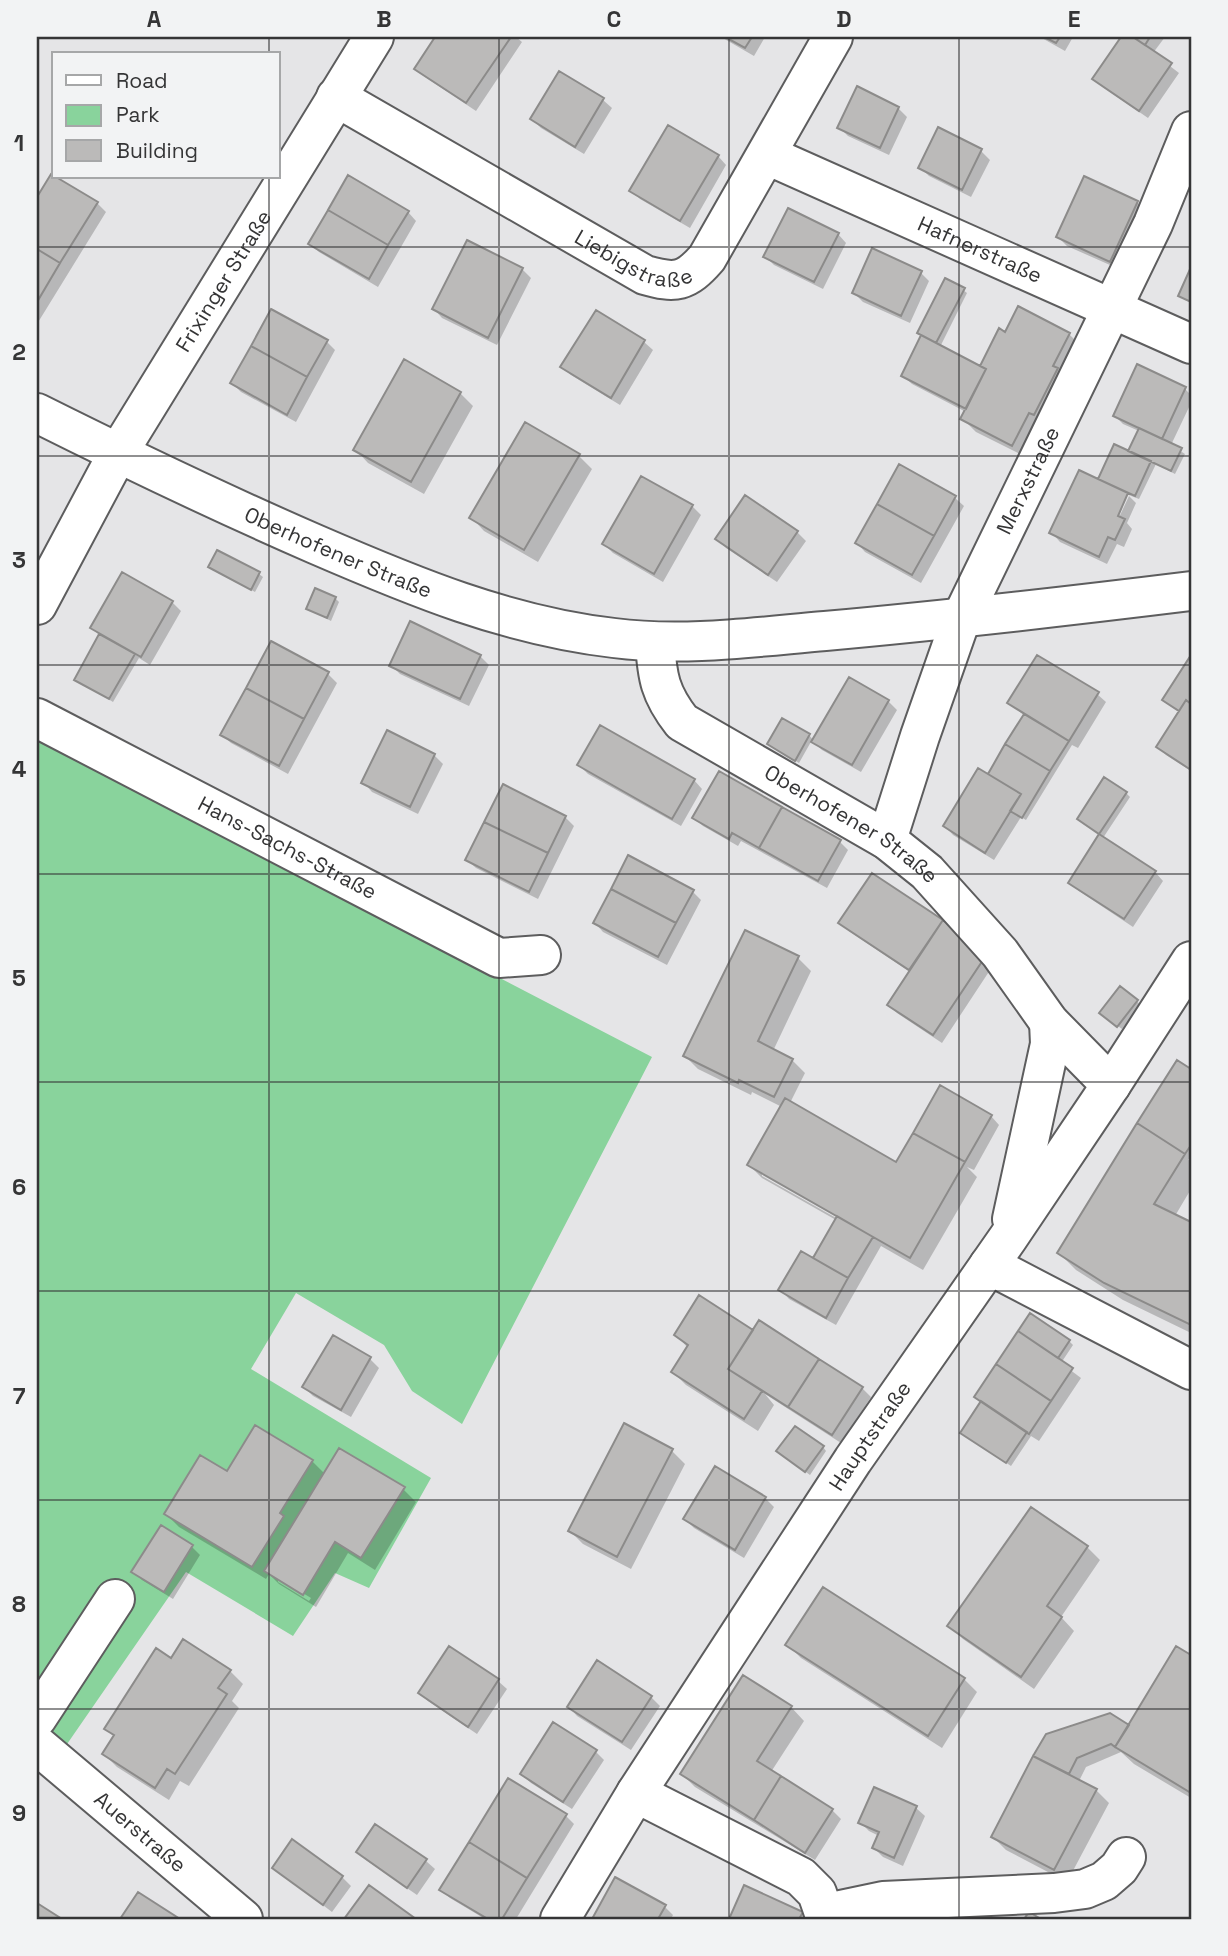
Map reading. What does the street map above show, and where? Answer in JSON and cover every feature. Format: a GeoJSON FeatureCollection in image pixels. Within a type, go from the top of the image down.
{"type":"FeatureCollection","features":[{"type":"Feature","properties":{"kind":"street","name":"Frixinger Straße"},"geometry":{"type":"LineString","coordinates":[[37,606],[118,453],[374,37]]}},
{"type":"Feature","properties":{"kind":"street","name":"Liebigstraße"},"geometry":{"type":"LineString","coordinates":[[336,97],[646,275],[663,281],[679,280],[692,275],[707,258],[833,37]]}},
{"type":"Feature","properties":{"kind":"street","name":"Merxstraße"},"geometry":{"type":"LineString","coordinates":[[887,840],[961,619],[1153,224],[1191,131]]}},
{"type":"Feature","properties":{"kind":"street","name":"Hafnerstraße"},"geometry":{"type":"LineString","coordinates":[[767,155],[1191,344]]}},
{"type":"Feature","properties":{"kind":"street","name":"Oberhofener Straße"},"geometry":{"type":"LineString","coordinates":[[37,413],[241,512],[398,580],[513,620],[614,638],[655,642],[752,637],[961,619],[1191,591]]}},
{"type":"Feature","properties":{"kind":"street","name":"Oberhofener Straße"},"geometry":{"type":"LineString","coordinates":[[655,642],[661,689],[682,722],[887,840],[927,872],[1000,953],[1049,1022],[1111,1085]]}},
{"type":"Feature","properties":{"kind":"street","name":"Hans-Sachs-Straße"},"geometry":{"type":"LineString","coordinates":[[37,718],[499,958],[541,955]]}},
{"type":"Feature","properties":{"kind":"street","name":"Hauptstraße"},"geometry":{"type":"LineString","coordinates":[[560,1919],[636,1793],[853,1460],[1111,1085],[1191,961]]}},
{"type":"Feature","properties":{"kind":"street"},"geometry":{"type":"LineString","coordinates":[[1049,1022],[1050,1044],[998,1251],[1191,1370]]}},
{"type":"Feature","properties":{"kind":"street"},"geometry":{"type":"LineString","coordinates":[[37,1718],[115,1599]]}},
{"type":"Feature","properties":{"kind":"street","name":"Auerstraße"},"geometry":{"type":"LineString","coordinates":[[37,1745],[243,1919]]}},
{"type":"Feature","properties":{"kind":"street"},"geometry":{"type":"LineString","coordinates":[[636,1793],[800,1877],[817,1893],[826,1916],[883,1901],[1054,1893],[1085,1889],[1104,1881],[1119,1868],[1126,1857]]}},
{"type":"Feature","properties":{"kind":"green space"},"geometry":{"type":"Polygon","coordinates":[[[37,738],[652,1057],[462,1424],[412,1391],[384,1345],[296,1293],[251,1369],[431,1478],[369,1588],[335,1573],[293,1636],[186,1572],[65,1747],[37,1723],[37,738]]]}},
{"type":"Feature","properties":{"kind":"building"},"geometry":{"type":"Polygon","coordinates":[[[435,37],[511,37],[466,103],[414,69],[435,37]]]}},
{"type":"Feature","properties":{"kind":"building"},"geometry":{"type":"Polygon","coordinates":[[[725,37],[752,37],[745,48],[725,37]]]}},
{"type":"Feature","properties":{"kind":"building"},"geometry":{"type":"Polygon","coordinates":[[[1044,37],[1060,37],[1056,43],[1044,37]]]}},
{"type":"Feature","properties":{"kind":"building"},"geometry":{"type":"Polygon","coordinates":[[[1121,37],[1133,37],[1172,63],[1139,111],[1092,79],[1121,37]]]}},
{"type":"Feature","properties":{"kind":"building"},"geometry":{"type":"Polygon","coordinates":[[[1133,37],[1150,37],[1145,45],[1133,37]]]}},
{"type":"Feature","properties":{"kind":"building"},"geometry":{"type":"Polygon","coordinates":[[[559,71],[604,98],[575,147],[530,119],[559,71]]]}},
{"type":"Feature","properties":{"kind":"building"},"geometry":{"type":"Polygon","coordinates":[[[857,86],[899,107],[880,148],[837,128],[857,86]]]}},
{"type":"Feature","properties":{"kind":"building"},"geometry":{"type":"Polygon","coordinates":[[[668,125],[719,155],[680,221],[629,191],[668,125]]]}},
{"type":"Feature","properties":{"kind":"building"},"geometry":{"type":"Polygon","coordinates":[[[938,127],[982,149],[962,190],[918,168],[938,127]]]}},
{"type":"Feature","properties":{"kind":"building"},"geometry":{"type":"Polygon","coordinates":[[[51,174],[52,178],[58,178],[98,202],[60,263],[37,249],[37,197],[51,174]]]}},
{"type":"Feature","properties":{"kind":"building"},"geometry":{"type":"Polygon","coordinates":[[[348,175],[409,211],[388,245],[328,210],[348,175]]]}},
{"type":"Feature","properties":{"kind":"building"},"geometry":{"type":"Polygon","coordinates":[[[1084,176],[1138,201],[1110,262],[1056,237],[1084,176]]]}},
{"type":"Feature","properties":{"kind":"building"},"geometry":{"type":"Polygon","coordinates":[[[788,208],[839,233],[814,282],[763,257],[788,208]]]}},
{"type":"Feature","properties":{"kind":"building"},"geometry":{"type":"Polygon","coordinates":[[[328,210],[388,245],[369,279],[308,244],[328,210]]]}},
{"type":"Feature","properties":{"kind":"building"},"geometry":{"type":"Polygon","coordinates":[[[467,240],[523,268],[488,338],[432,309],[467,240]]]}},
{"type":"Feature","properties":{"kind":"building"},"geometry":{"type":"Polygon","coordinates":[[[872,248],[922,271],[901,316],[852,293],[872,248]]]}},
{"type":"Feature","properties":{"kind":"building"},"geometry":{"type":"Polygon","coordinates":[[[37,249],[60,263],[37,302],[37,249]]]}},
{"type":"Feature","properties":{"kind":"building"},"geometry":{"type":"Polygon","coordinates":[[[1191,267],[1191,302],[1178,296],[1191,267]]]}},
{"type":"Feature","properties":{"kind":"building"},"geometry":{"type":"Polygon","coordinates":[[[945,278],[965,288],[936,343],[917,333],[945,278]]]}},
{"type":"Feature","properties":{"kind":"building"},"geometry":{"type":"Polygon","coordinates":[[[1018,306],[1070,333],[1053,366],[1058,368],[1034,415],[1029,413],[1012,446],[960,419],[986,369],[980,366],[999,328],[1005,332],[1018,306]]]}},
{"type":"Feature","properties":{"kind":"building"},"geometry":{"type":"Polygon","coordinates":[[[271,309],[328,340],[307,377],[251,346],[271,309]]]}},
{"type":"Feature","properties":{"kind":"building"},"geometry":{"type":"Polygon","coordinates":[[[596,310],[645,340],[611,398],[560,367],[596,310]]]}},
{"type":"Feature","properties":{"kind":"building"},"geometry":{"type":"Polygon","coordinates":[[[921,335],[986,369],[966,409],[901,376],[921,335]]]}},
{"type":"Feature","properties":{"kind":"building"},"geometry":{"type":"Polygon","coordinates":[[[251,346],[307,377],[287,415],[230,383],[251,346]]]}},
{"type":"Feature","properties":{"kind":"building"},"geometry":{"type":"Polygon","coordinates":[[[404,359],[461,392],[411,482],[353,450],[404,359]]]}},
{"type":"Feature","properties":{"kind":"building"},"geometry":{"type":"Polygon","coordinates":[[[1137,364],[1186,387],[1162,439],[1113,416],[1137,364]]]}},
{"type":"Feature","properties":{"kind":"building"},"geometry":{"type":"Polygon","coordinates":[[[525,422],[580,454],[524,550],[469,518],[525,422]]]}},
{"type":"Feature","properties":{"kind":"building"},"geometry":{"type":"Polygon","coordinates":[[[1139,428],[1182,448],[1171,471],[1128,451],[1139,428]]]}},
{"type":"Feature","properties":{"kind":"building"},"geometry":{"type":"Polygon","coordinates":[[[1114,444],[1151,461],[1135,496],[1098,479],[1114,444]]]}},
{"type":"Feature","properties":{"kind":"building"},"geometry":{"type":"Polygon","coordinates":[[[899,464],[956,496],[934,536],[877,504],[899,464]]]}},
{"type":"Feature","properties":{"kind":"building"},"geometry":{"type":"Polygon","coordinates":[[[1079,470],[1128,493],[1118,516],[1125,519],[1115,540],[1108,537],[1099,557],[1049,533],[1079,470]]]}},
{"type":"Feature","properties":{"kind":"building"},"geometry":{"type":"Polygon","coordinates":[[[641,476],[693,505],[654,574],[602,544],[641,476]]]}},
{"type":"Feature","properties":{"kind":"building"},"geometry":{"type":"Polygon","coordinates":[[[745,495],[798,531],[768,575],[715,539],[745,495]]]}},
{"type":"Feature","properties":{"kind":"building"},"geometry":{"type":"Polygon","coordinates":[[[877,504],[934,536],[912,575],[855,543],[877,504]]]}},
{"type":"Feature","properties":{"kind":"building"},"geometry":{"type":"Polygon","coordinates":[[[217,550],[260,572],[251,590],[208,567],[217,550]]]}},
{"type":"Feature","properties":{"kind":"building"},"geometry":{"type":"Polygon","coordinates":[[[122,572],[173,601],[141,657],[90,628],[122,572]]]}},
{"type":"Feature","properties":{"kind":"building"},"geometry":{"type":"Polygon","coordinates":[[[315,588],[336,597],[327,618],[306,609],[315,588]]]}},
{"type":"Feature","properties":{"kind":"building"},"geometry":{"type":"Polygon","coordinates":[[[410,621],[481,655],[460,699],[389,666],[410,621]]]}},
{"type":"Feature","properties":{"kind":"building"},"geometry":{"type":"Polygon","coordinates":[[[99,634],[135,654],[109,699],[74,680],[99,634]]]}},
{"type":"Feature","properties":{"kind":"building"},"geometry":{"type":"Polygon","coordinates":[[[271,641],[329,672],[304,719],[246,688],[271,641]]]}},
{"type":"Feature","properties":{"kind":"building"},"geometry":{"type":"Polygon","coordinates":[[[1037,655],[1099,692],[1069,741],[1007,703],[1037,655]]]}},
{"type":"Feature","properties":{"kind":"building"},"geometry":{"type":"Polygon","coordinates":[[[1191,655],[1191,704],[1186,700],[1179,711],[1162,700],[1191,655]]]}},
{"type":"Feature","properties":{"kind":"building"},"geometry":{"type":"Polygon","coordinates":[[[849,677],[889,700],[852,765],[811,742],[849,677]]]}},
{"type":"Feature","properties":{"kind":"building"},"geometry":{"type":"Polygon","coordinates":[[[246,688],[304,719],[279,766],[220,735],[246,688]]]}},
{"type":"Feature","properties":{"kind":"building"},"geometry":{"type":"Polygon","coordinates":[[[1186,700],[1191,704],[1191,770],[1156,747],[1186,700]]]}},
{"type":"Feature","properties":{"kind":"building"},"geometry":{"type":"Polygon","coordinates":[[[1024,714],[1069,741],[1050,771],[1005,744],[1024,714]]]}},
{"type":"Feature","properties":{"kind":"building"},"geometry":{"type":"Polygon","coordinates":[[[782,718],[810,734],[795,761],[767,744],[782,718]]]}},
{"type":"Feature","properties":{"kind":"building"},"geometry":{"type":"Polygon","coordinates":[[[600,725],[695,779],[672,819],[577,765],[600,725]]]}},
{"type":"Feature","properties":{"kind":"building"},"geometry":{"type":"Polygon","coordinates":[[[387,730],[435,754],[410,807],[361,783],[387,730]]]}},
{"type":"Feature","properties":{"kind":"building"},"geometry":{"type":"Polygon","coordinates":[[[1005,744],[1050,771],[1022,818],[1010,811],[1021,794],[988,774],[1005,744]]]}},
{"type":"Feature","properties":{"kind":"building"},"geometry":{"type":"Polygon","coordinates":[[[978,768],[1021,794],[985,853],[943,826],[978,768]]]}},
{"type":"Feature","properties":{"kind":"building"},"geometry":{"type":"Polygon","coordinates":[[[719,771],[782,807],[759,848],[732,833],[729,839],[692,818],[719,771]]]}},
{"type":"Feature","properties":{"kind":"building"},"geometry":{"type":"Polygon","coordinates":[[[1104,777],[1127,792],[1099,834],[1077,819],[1104,777]]]}},
{"type":"Feature","properties":{"kind":"building"},"geometry":{"type":"Polygon","coordinates":[[[503,784],[566,816],[548,853],[484,822],[503,784]]]}},
{"type":"Feature","properties":{"kind":"building"},"geometry":{"type":"Polygon","coordinates":[[[782,807],[841,840],[818,881],[759,848],[782,807]]]}},
{"type":"Feature","properties":{"kind":"building"},"geometry":{"type":"Polygon","coordinates":[[[484,822],[548,853],[529,892],[465,860],[484,822]]]}},
{"type":"Feature","properties":{"kind":"building"},"geometry":{"type":"Polygon","coordinates":[[[1099,834],[1156,871],[1124,919],[1068,883],[1099,834]]]}},
{"type":"Feature","properties":{"kind":"building"},"geometry":{"type":"Polygon","coordinates":[[[628,855],[694,890],[676,923],[611,889],[628,855]]]}},
{"type":"Feature","properties":{"kind":"building"},"geometry":{"type":"Polygon","coordinates":[[[872,873],[943,920],[909,970],[838,923],[872,873]]]}},
{"type":"Feature","properties":{"kind":"building"},"geometry":{"type":"Polygon","coordinates":[[[611,889],[676,923],[658,957],[593,923],[611,889]]]}},
{"type":"Feature","properties":{"kind":"building"},"geometry":{"type":"Polygon","coordinates":[[[943,920],[989,951],[933,1035],[887,1005],[943,920]]]}},
{"type":"Feature","properties":{"kind":"building"},"geometry":{"type":"Polygon","coordinates":[[[745,930],[799,956],[758,1041],[793,1059],[774,1097],[683,1056],[745,930]]]}},
{"type":"Feature","properties":{"kind":"building"},"geometry":{"type":"Polygon","coordinates":[[[1120,986],[1138,1000],[1117,1027],[1099,1013],[1120,986]]]}},
{"type":"Feature","properties":{"kind":"building"},"geometry":{"type":"Polygon","coordinates":[[[1177,1060],[1191,1069],[1191,1145],[1185,1154],[1137,1123],[1177,1060]]]}},
{"type":"Feature","properties":{"kind":"building"},"geometry":{"type":"Polygon","coordinates":[[[940,1085],[992,1115],[965,1162],[913,1133],[940,1085]]]}},
{"type":"Feature","properties":{"kind":"building"},"geometry":{"type":"Polygon","coordinates":[[[785,1098],[896,1162],[913,1133],[965,1162],[910,1258],[747,1165],[785,1098]]]}},
{"type":"Feature","properties":{"kind":"building"},"geometry":{"type":"Polygon","coordinates":[[[1137,1123],[1185,1154],[1154,1204],[1191,1222],[1191,1325],[1104,1283],[1057,1253],[1137,1123]]]}},
{"type":"Feature","properties":{"kind":"building"},"geometry":{"type":"Polygon","coordinates":[[[837,1216],[873,1237],[848,1278],[813,1258],[837,1216]]]}},
{"type":"Feature","properties":{"kind":"building"},"geometry":{"type":"Polygon","coordinates":[[[801,1251],[848,1278],[826,1318],[778,1290],[801,1251]]]}},
{"type":"Feature","properties":{"kind":"building"},"geometry":{"type":"Polygon","coordinates":[[[699,1295],[753,1330],[728,1369],[762,1391],[744,1419],[671,1372],[688,1345],[674,1335],[699,1295]]]}},
{"type":"Feature","properties":{"kind":"building"},"geometry":{"type":"Polygon","coordinates":[[[1030,1313],[1070,1340],[1058,1358],[1018,1331],[1030,1313]]]}},
{"type":"Feature","properties":{"kind":"building"},"geometry":{"type":"Polygon","coordinates":[[[759,1320],[819,1359],[788,1407],[728,1369],[759,1320]]]}},
{"type":"Feature","properties":{"kind":"building"},"geometry":{"type":"Polygon","coordinates":[[[1018,1331],[1073,1368],[1051,1401],[996,1364],[1018,1331]]]}},
{"type":"Feature","properties":{"kind":"building"},"geometry":{"type":"Polygon","coordinates":[[[333,1335],[371,1357],[341,1410],[302,1387],[333,1335]]]}},
{"type":"Feature","properties":{"kind":"building"},"geometry":{"type":"Polygon","coordinates":[[[819,1359],[863,1387],[832,1435],[788,1407],[819,1359]]]}},
{"type":"Feature","properties":{"kind":"building"},"geometry":{"type":"Polygon","coordinates":[[[996,1364],[1051,1401],[1029,1434],[974,1397],[996,1364]]]}},
{"type":"Feature","properties":{"kind":"building"},"geometry":{"type":"Polygon","coordinates":[[[981,1401],[1027,1432],[1006,1463],[960,1433],[981,1401]]]}},
{"type":"Feature","properties":{"kind":"building"},"geometry":{"type":"Polygon","coordinates":[[[624,1423],[673,1449],[617,1557],[568,1531],[624,1423]]]}},
{"type":"Feature","properties":{"kind":"building"},"geometry":{"type":"Polygon","coordinates":[[[255,1425],[313,1460],[280,1513],[284,1516],[252,1567],[164,1514],[200,1455],[227,1471],[255,1425]]]}},
{"type":"Feature","properties":{"kind":"building"},"geometry":{"type":"Polygon","coordinates":[[[795,1426],[824,1446],[805,1472],[776,1451],[795,1426]]]}},
{"type":"Feature","properties":{"kind":"building"},"geometry":{"type":"Polygon","coordinates":[[[339,1448],[405,1487],[361,1558],[335,1542],[303,1595],[264,1571],[339,1448]]]}},
{"type":"Feature","properties":{"kind":"building"},"geometry":{"type":"Polygon","coordinates":[[[715,1466],[766,1497],[735,1550],[683,1519],[715,1466]]]}},
{"type":"Feature","properties":{"kind":"building"},"geometry":{"type":"Polygon","coordinates":[[[1031,1507],[1088,1546],[1047,1606],[1062,1617],[1021,1677],[947,1626],[1031,1507]]]}},
{"type":"Feature","properties":{"kind":"building"},"geometry":{"type":"Polygon","coordinates":[[[161,1525],[193,1545],[164,1592],[131,1572],[161,1525]]]}},
{"type":"Feature","properties":{"kind":"building"},"geometry":{"type":"Polygon","coordinates":[[[823,1587],[965,1678],[928,1736],[785,1645],[823,1587]]]}},
{"type":"Feature","properties":{"kind":"building"},"geometry":{"type":"Polygon","coordinates":[[[183,1639],[231,1670],[218,1688],[227,1694],[175,1774],[167,1769],[155,1788],[102,1754],[114,1735],[104,1729],[156,1648],[171,1658],[183,1639]]]}},
{"type":"Feature","properties":{"kind":"building"},"geometry":{"type":"Polygon","coordinates":[[[449,1646],[499,1679],[468,1727],[418,1693],[449,1646]]]}},
{"type":"Feature","properties":{"kind":"building"},"geometry":{"type":"Polygon","coordinates":[[[1176,1646],[1191,1655],[1191,1793],[1115,1747],[1176,1646]]]}},
{"type":"Feature","properties":{"kind":"building"},"geometry":{"type":"Polygon","coordinates":[[[597,1660],[652,1696],[622,1742],[567,1707],[597,1660]]]}},
{"type":"Feature","properties":{"kind":"building"},"geometry":{"type":"Polygon","coordinates":[[[743,1675],[792,1706],[757,1761],[781,1776],[754,1820],[680,1774],[743,1675]]]}},
{"type":"Feature","properties":{"kind":"building"},"geometry":{"type":"Polygon","coordinates":[[[1110,1713],[1129,1725],[1115,1747],[1111,1744],[1077,1758],[1069,1774],[1033,1756],[1046,1734],[1110,1713]]]}},
{"type":"Feature","properties":{"kind":"building"},"geometry":{"type":"Polygon","coordinates":[[[553,1722],[597,1750],[563,1802],[520,1774],[553,1722]]]}},
{"type":"Feature","properties":{"kind":"building"},"geometry":{"type":"Polygon","coordinates":[[[1033,1756],[1097,1789],[1054,1870],[991,1837],[1033,1756]]]}},
{"type":"Feature","properties":{"kind":"building"},"geometry":{"type":"Polygon","coordinates":[[[781,1776],[833,1809],[805,1853],[754,1820],[781,1776]]]}},
{"type":"Feature","properties":{"kind":"building"},"geometry":{"type":"Polygon","coordinates":[[[508,1778],[567,1814],[527,1878],[469,1842],[508,1778]]]}},
{"type":"Feature","properties":{"kind":"building"},"geometry":{"type":"Polygon","coordinates":[[[874,1787],[917,1806],[894,1858],[872,1848],[879,1832],[858,1823],[874,1787]]]}},
{"type":"Feature","properties":{"kind":"building"},"geometry":{"type":"Polygon","coordinates":[[[375,1824],[427,1859],[407,1888],[356,1852],[375,1824]]]}},
{"type":"Feature","properties":{"kind":"building"},"geometry":{"type":"Polygon","coordinates":[[[292,1839],[343,1876],[323,1905],[272,1868],[292,1839]]]}},
{"type":"Feature","properties":{"kind":"building"},"geometry":{"type":"Polygon","coordinates":[[[469,1842],[527,1878],[502,1919],[488,1919],[439,1890],[469,1842]]]}},
{"type":"Feature","properties":{"kind":"building"},"geometry":{"type":"Polygon","coordinates":[[[615,1877],[666,1905],[658,1919],[592,1919],[615,1877]]]}},
{"type":"Feature","properties":{"kind":"building"},"geometry":{"type":"Polygon","coordinates":[[[369,1885],[416,1919],[344,1919],[369,1885]]]}},
{"type":"Feature","properties":{"kind":"building"},"geometry":{"type":"Polygon","coordinates":[[[744,1885],[803,1912],[799,1919],[729,1919],[744,1885]]]}},
{"type":"Feature","properties":{"kind":"building"},"geometry":{"type":"Polygon","coordinates":[[[138,1892],[180,1919],[120,1919],[138,1892]]]}},
{"type":"Feature","properties":{"kind":"building"},"geometry":{"type":"Polygon","coordinates":[[[37,1903],[62,1919],[37,1919],[37,1903]]]}},
{"type":"Feature","properties":{"kind":"building"},"geometry":{"type":"Polygon","coordinates":[[[1029,1912],[1041,1919],[1024,1919],[1029,1912]]]}}]}
